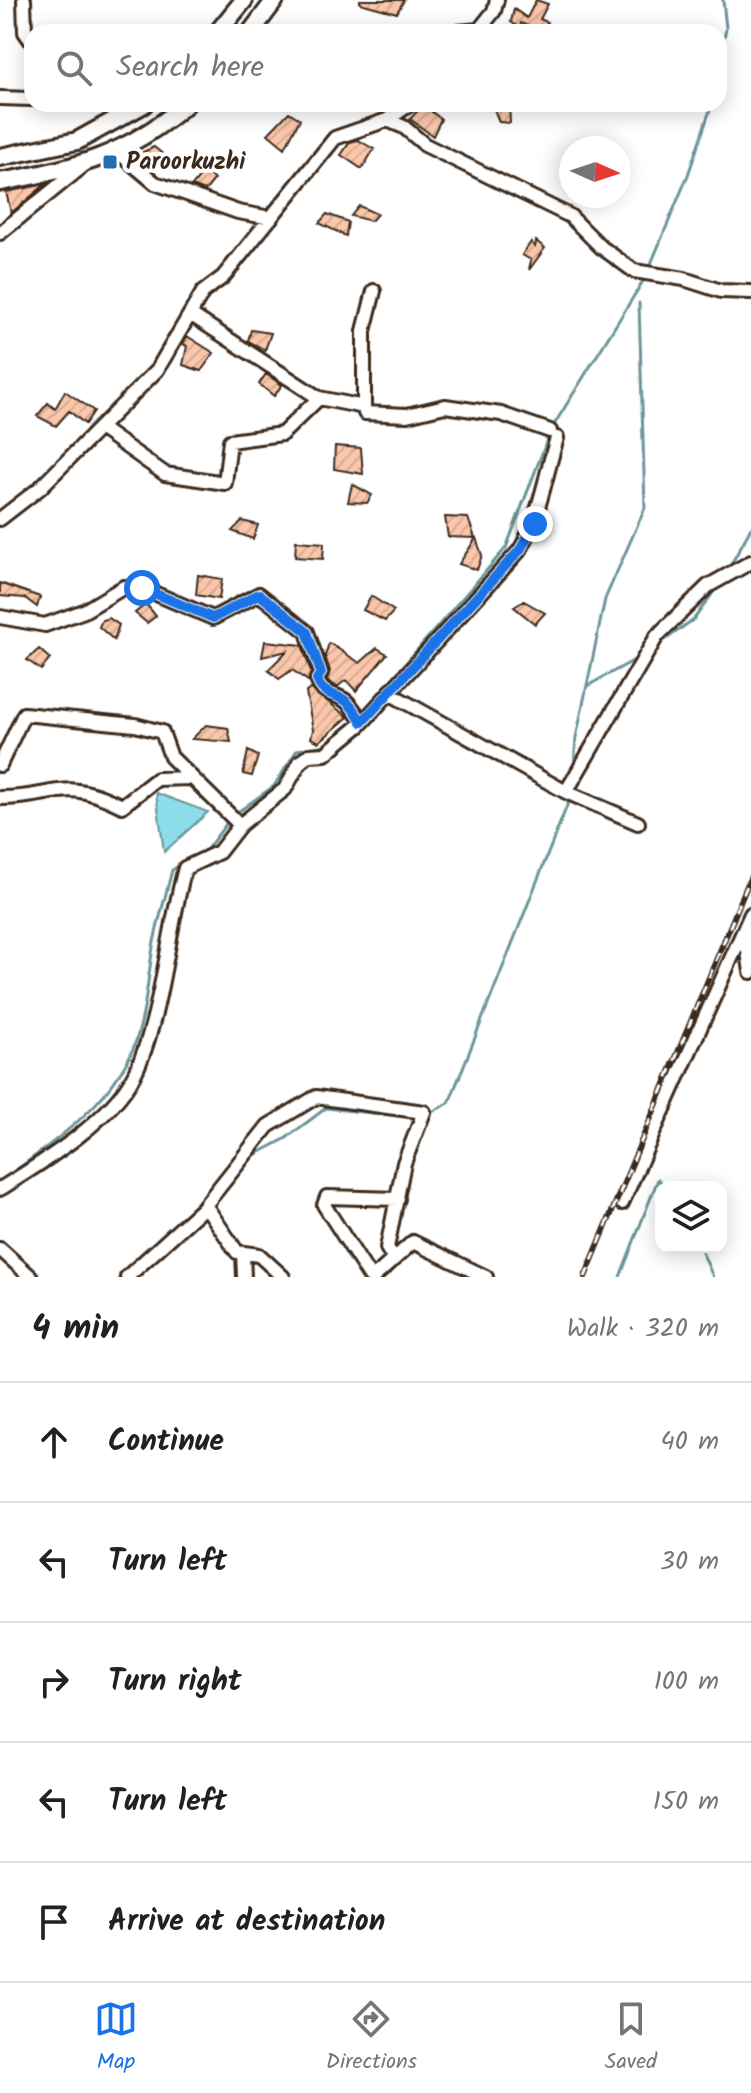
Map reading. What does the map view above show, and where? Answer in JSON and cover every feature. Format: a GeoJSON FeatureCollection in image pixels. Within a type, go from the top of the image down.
{"type":"FeatureCollection","features":[{"type":"Feature","properties":{"kind":"main road"},"geometry":{"type":"LineString","coordinates":[[224,24],[244,0]]}},
{"type":"Feature","properties":{"kind":"main road"},"geometry":{"type":"LineString","coordinates":[[257,24],[275,0]]}},
{"type":"Feature","properties":{"kind":"main road"},"geometry":{"type":"LineString","coordinates":[[0,157],[77,141],[131,112]]}},
{"type":"Feature","properties":{"kind":"main road"},"geometry":{"type":"LineString","coordinates":[[0,182],[83,166],[117,151],[174,112]]}},
{"type":"Feature","properties":{"kind":"street"},"geometry":{"type":"LineString","coordinates":[[24,0],[25,24]]}},
{"type":"Feature","properties":{"kind":"street"},"geometry":{"type":"LineString","coordinates":[[484,24],[494,11],[497,0]]}},
{"type":"Feature","properties":{"kind":"street"},"geometry":{"type":"LineString","coordinates":[[0,98],[24,99]]}},
{"type":"Feature","properties":{"kind":"street"},"geometry":{"type":"LineString","coordinates":[[118,112],[122,118]]}},
{"type":"Feature","properties":{"kind":"street"},"geometry":{"type":"LineString","coordinates":[[0,519],[40,488],[157,370],[203,292],[223,277],[335,138],[387,120],[398,112]]}},
{"type":"Feature","properties":{"kind":"street"},"geometry":{"type":"LineString","coordinates":[[387,120],[404,127],[425,145],[570,216],[601,247],[639,272],[684,279],[721,291],[751,292]]}},
{"type":"Feature","properties":{"kind":"street"},"geometry":{"type":"LineString","coordinates":[[117,151],[155,183],[238,212],[271,218]]}},
{"type":"Feature","properties":{"kind":"street"},"geometry":{"type":"LineString","coordinates":[[0,233],[83,166]]}},
{"type":"Feature","properties":{"kind":"street"},"geometry":{"type":"LineString","coordinates":[[0,1189],[109,1110],[134,1075],[153,1018],[171,921],[185,868],[219,852],[240,825],[285,789],[300,762],[309,755],[325,754],[362,722],[520,550],[535,524],[554,434],[501,414],[445,406],[407,415],[365,413],[364,331],[374,291]]}},
{"type":"Feature","properties":{"kind":"street"},"geometry":{"type":"LineString","coordinates":[[190,314],[319,398],[364,407]]}},
{"type":"Feature","properties":{"kind":"street"},"geometry":{"type":"LineString","coordinates":[[100,428],[165,474],[225,483],[230,441],[282,434],[319,398]]}},
{"type":"Feature","properties":{"kind":"street"},"geometry":{"type":"LineString","coordinates":[[566,792],[657,636],[708,586],[751,562]]}},
{"type":"Feature","properties":{"kind":"street"},"geometry":{"type":"LineString","coordinates":[[0,617],[45,625],[84,611],[124,587],[142,588],[213,618],[259,594],[307,632],[321,673],[317,679],[319,686],[332,697],[345,700],[362,722]]}},
{"type":"Feature","properties":{"kind":"street"},"geometry":{"type":"LineString","coordinates":[[389,693],[566,792],[638,823]]}},
{"type":"Feature","properties":{"kind":"street"},"geometry":{"type":"LineString","coordinates":[[0,765],[24,714],[66,716],[162,732],[171,757],[240,825]]}},
{"type":"Feature","properties":{"kind":"street"},"geometry":{"type":"LineString","coordinates":[[0,798],[60,788],[94,792],[122,806],[157,779],[190,778]]}},
{"type":"Feature","properties":{"kind":"street"},"geometry":{"type":"LineString","coordinates":[[622,1203],[751,914]]}},
{"type":"Feature","properties":{"kind":"street"},"geometry":{"type":"LineString","coordinates":[[744,929],[751,972]]}},
{"type":"Feature","properties":{"kind":"street"},"geometry":{"type":"LineString","coordinates":[[127,1277],[205,1205],[268,1126],[316,1097],[422,1118],[404,1163],[387,1248],[394,1259]]}},
{"type":"Feature","properties":{"kind":"street"},"geometry":{"type":"LineString","coordinates":[[398,1199],[327,1197],[324,1205],[372,1277],[413,1242],[486,1277]]}},
{"type":"Feature","properties":{"kind":"street"},"geometry":{"type":"LineString","coordinates":[[205,1205],[237,1252],[259,1255],[283,1277]]}},
{"type":"Feature","properties":{"kind":"street"},"geometry":{"type":"LineString","coordinates":[[0,1249],[31,1277]]}},
{"type":"Feature","properties":{"kind":"street"},"geometry":{"type":"LineString","coordinates":[[243,1253],[244,1277]]}},
{"type":"Feature","properties":{"kind":"water"},"geometry":{"type":"Polygon","coordinates":[[[156,793],[208,812],[164,852],[156,793]]]}},
{"type":"Feature","properties":{"kind":"building"},"geometry":{"type":"Polygon","coordinates":[[[360,0],[404,0],[397,13],[360,3],[360,0]]]}},
{"type":"Feature","properties":{"kind":"building"},"geometry":{"type":"Polygon","coordinates":[[[536,0],[548,4],[540,19],[546,24],[511,22],[514,9],[527,18],[536,0]]]}},
{"type":"Feature","properties":{"kind":"building"},"geometry":{"type":"Polygon","coordinates":[[[289,112],[300,119],[285,148],[268,134],[289,112]]]}},
{"type":"Feature","properties":{"kind":"building"},"geometry":{"type":"Polygon","coordinates":[[[416,112],[432,112],[441,119],[433,136],[410,119],[416,112]]]}},
{"type":"Feature","properties":{"kind":"building"},"geometry":{"type":"Polygon","coordinates":[[[495,112],[509,112],[510,123],[499,122],[495,112]]]}},
{"type":"Feature","properties":{"kind":"building"},"geometry":{"type":"Polygon","coordinates":[[[358,140],[374,149],[362,169],[341,155],[350,142],[358,140]]]}},
{"type":"Feature","properties":{"kind":"building"},"geometry":{"type":"Polygon","coordinates":[[[154,147],[164,155],[151,168],[136,155],[154,147]]]}},
{"type":"Feature","properties":{"kind":"building"},"geometry":{"type":"Polygon","coordinates":[[[205,170],[214,180],[205,191],[192,186],[205,170]]]}},
{"type":"Feature","properties":{"kind":"building"},"geometry":{"type":"Polygon","coordinates":[[[46,184],[11,213],[6,192],[46,184]]]}},
{"type":"Feature","properties":{"kind":"building"},"geometry":{"type":"Polygon","coordinates":[[[359,206],[377,214],[371,221],[351,216],[359,206]]]}},
{"type":"Feature","properties":{"kind":"building"},"geometry":{"type":"Polygon","coordinates":[[[327,214],[348,222],[346,236],[319,223],[327,214]]]}},
{"type":"Feature","properties":{"kind":"building"},"geometry":{"type":"Polygon","coordinates":[[[536,241],[545,248],[529,270],[531,260],[522,255],[531,242],[535,247],[536,241]]]}},
{"type":"Feature","properties":{"kind":"building"},"geometry":{"type":"Polygon","coordinates":[[[251,330],[271,333],[265,350],[248,341],[251,330]]]}},
{"type":"Feature","properties":{"kind":"building"},"geometry":{"type":"Polygon","coordinates":[[[187,336],[214,353],[201,371],[183,365],[187,346],[183,344],[187,336]]]}},
{"type":"Feature","properties":{"kind":"building"},"geometry":{"type":"Polygon","coordinates":[[[266,374],[282,385],[274,396],[259,384],[266,374]]]}},
{"type":"Feature","properties":{"kind":"building"},"geometry":{"type":"Polygon","coordinates":[[[65,391],[94,411],[85,424],[69,411],[56,426],[37,416],[48,403],[55,409],[65,391]]]}},
{"type":"Feature","properties":{"kind":"building"},"geometry":{"type":"Polygon","coordinates":[[[335,446],[361,448],[363,474],[334,469],[335,446]]]}},
{"type":"Feature","properties":{"kind":"building"},"geometry":{"type":"Polygon","coordinates":[[[352,484],[372,495],[367,503],[348,502],[352,484]]]}},
{"type":"Feature","properties":{"kind":"building"},"geometry":{"type":"Polygon","coordinates":[[[445,517],[468,518],[475,538],[448,537],[445,517]]]}},
{"type":"Feature","properties":{"kind":"building"},"geometry":{"type":"Polygon","coordinates":[[[242,521],[258,525],[253,539],[232,531],[242,521]]]}},
{"type":"Feature","properties":{"kind":"building"},"geometry":{"type":"Polygon","coordinates":[[[476,538],[482,555],[477,570],[459,564],[476,538]]]}},
{"type":"Feature","properties":{"kind":"building"},"geometry":{"type":"Polygon","coordinates":[[[296,541],[324,543],[323,559],[295,557],[296,541]]]}},
{"type":"Feature","properties":{"kind":"building"},"geometry":{"type":"Polygon","coordinates":[[[198,575],[222,579],[219,599],[196,595],[198,575]]]}},
{"type":"Feature","properties":{"kind":"building"},"geometry":{"type":"Polygon","coordinates":[[[0,583],[40,597],[37,607],[25,598],[0,596],[0,583]]]}},
{"type":"Feature","properties":{"kind":"building"},"geometry":{"type":"Polygon","coordinates":[[[371,596],[394,611],[385,621],[363,610],[371,596]]]}},
{"type":"Feature","properties":{"kind":"building"},"geometry":{"type":"Polygon","coordinates":[[[524,601],[545,613],[535,624],[514,607],[524,601]]]}},
{"type":"Feature","properties":{"kind":"building"},"geometry":{"type":"Polygon","coordinates":[[[146,604],[156,616],[147,623],[135,613],[146,604]]]}},
{"type":"Feature","properties":{"kind":"building"},"geometry":{"type":"Polygon","coordinates":[[[109,618],[119,625],[114,640],[99,627],[102,620],[109,618]]]}},
{"type":"Feature","properties":{"kind":"building"},"geometry":{"type":"Polygon","coordinates":[[[265,641],[302,645],[311,672],[308,681],[292,670],[279,679],[268,670],[287,651],[262,657],[265,641]]]}},
{"type":"Feature","properties":{"kind":"building"},"geometry":{"type":"Polygon","coordinates":[[[329,643],[360,663],[377,648],[387,654],[356,691],[346,680],[337,687],[327,680],[330,671],[325,656],[329,643]]]}},
{"type":"Feature","properties":{"kind":"building"},"geometry":{"type":"Polygon","coordinates":[[[39,649],[50,659],[41,670],[27,660],[39,649]]]}},
{"type":"Feature","properties":{"kind":"building"},"geometry":{"type":"Polygon","coordinates":[[[311,689],[348,717],[319,742],[311,738],[313,730],[306,692],[311,689]]]}},
{"type":"Feature","properties":{"kind":"building"},"geometry":{"type":"Polygon","coordinates":[[[206,725],[228,728],[231,742],[192,739],[206,725]]]}},
{"type":"Feature","properties":{"kind":"building"},"geometry":{"type":"Polygon","coordinates":[[[248,751],[258,756],[252,776],[243,774],[248,751]]]}},
{"type":"Feature","properties":{"kind":"waterway"},"geometry":{"type":"LineString","coordinates":[[723,0],[726,24]]}},
{"type":"Feature","properties":{"kind":"waterway"},"geometry":{"type":"LineString","coordinates":[[648,271],[688,175],[709,112]]}},
{"type":"Feature","properties":{"kind":"waterway"},"geometry":{"type":"LineString","coordinates":[[552,428],[645,278]]}},
{"type":"Feature","properties":{"kind":"waterway"},"geometry":{"type":"LineString","coordinates":[[574,767],[576,738],[605,599],[645,508],[639,303]]}},
{"type":"Feature","properties":{"kind":"waterway"},"geometry":{"type":"LineString","coordinates":[[362,713],[506,548],[549,435]]}},
{"type":"Feature","properties":{"kind":"waterway"},"geometry":{"type":"LineString","coordinates":[[728,570],[751,528]]}},
{"type":"Feature","properties":{"kind":"waterway"},"geometry":{"type":"LineString","coordinates":[[658,645],[694,619],[717,587]]}},
{"type":"Feature","properties":{"kind":"waterway"},"geometry":{"type":"LineString","coordinates":[[589,685],[638,658]]}},
{"type":"Feature","properties":{"kind":"waterway"},"geometry":{"type":"LineString","coordinates":[[235,814],[274,786],[297,750],[326,745],[357,719]]}},
{"type":"Feature","properties":{"kind":"waterway"},"geometry":{"type":"LineString","coordinates":[[428,1114],[449,1103],[570,798]]}},
{"type":"Feature","properties":{"kind":"waterway"},"geometry":{"type":"LineString","coordinates":[[191,859],[207,849],[230,819]]}},
{"type":"Feature","properties":{"kind":"waterway"},"geometry":{"type":"LineString","coordinates":[[0,1182],[76,1123],[109,1089],[122,1070],[141,1024],[153,947],[172,870],[181,865]]}},
{"type":"Feature","properties":{"kind":"waterway"},"geometry":{"type":"LineString","coordinates":[[249,1158],[285,1139],[326,1108],[418,1118]]}},
{"type":"Feature","properties":{"kind":"waterway"},"geometry":{"type":"LineString","coordinates":[[185,1216],[220,1177]]}},
{"type":"Feature","properties":{"kind":"waterway"},"geometry":{"type":"LineString","coordinates":[[657,1181],[660,1181]]}},
{"type":"Feature","properties":{"kind":"waterway"},"geometry":{"type":"LineString","coordinates":[[620,1277],[655,1187]]}},
{"type":"Feature","properties":{"kind":"waterway"},"geometry":{"type":"LineString","coordinates":[[703,1253],[713,1277]]}},
{"type":"Feature","properties":{"kind":"railway"},"geometry":{"type":"LineString","coordinates":[[585,1277],[751,876]]}},
{"type":"Feature","properties":{"kind":"place","name":"Paroorkuzhi"},"geometry":{"type":"Point","coordinates":[110,162]}},
{"type":"Feature","properties":{"kind":"route"},"geometry":{"type":"LineString","coordinates":[[142,588],[183,602],[213,618],[259,594],[307,632],[321,673],[317,679],[319,686],[332,697],[345,700],[362,722],[520,550],[535,524]]}}]}
